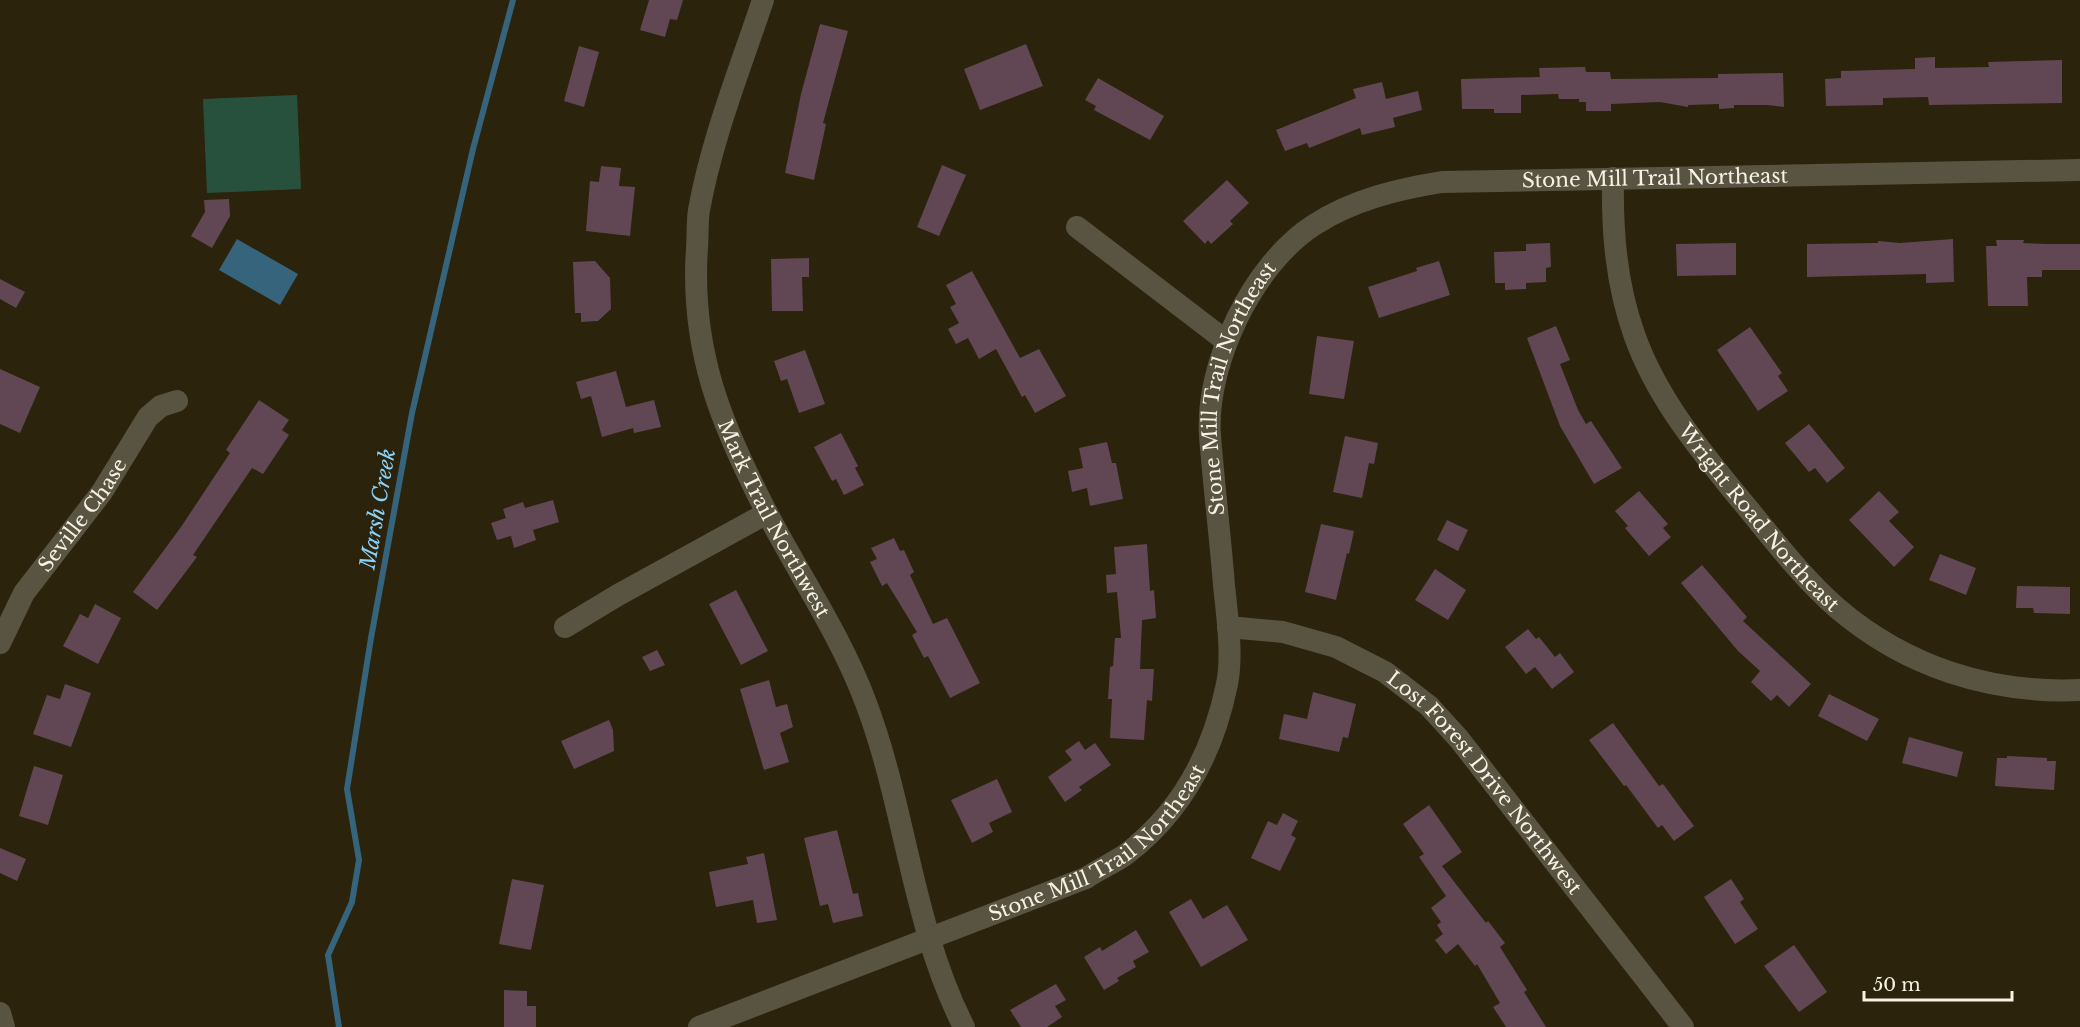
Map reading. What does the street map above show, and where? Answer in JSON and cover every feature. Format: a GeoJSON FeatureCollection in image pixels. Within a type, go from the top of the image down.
{"type":"FeatureCollection","features":[{"type":"Feature","properties":{"kind":"street","name":"Mark Trail Northwest"},"geometry":{"type":"LineString","coordinates":[[763,0],[713,149],[699,211],[695,282],[697,317],[704,359],[725,426],[767,513],[836,636],[866,702],[885,762],[928,939],[964,1027]]}},
{"type":"Feature","properties":{"kind":"street","name":"Stone Mill Trail Northeast"},"geometry":{"type":"LineString","coordinates":[[699,1027],[1086,878],[1124,855],[1157,826],[1192,781],[1215,733],[1227,682],[1228,627],[1210,433],[1214,386],[1226,341],[1248,297],[1280,255],[1314,225],[1356,203],[1401,189],[1442,182],[2080,170]]}},
{"type":"Feature","properties":{"kind":"street","name":"Wright Road Northeast"},"geometry":{"type":"LineString","coordinates":[[1612,178],[1612,231],[1619,283],[1634,334],[1655,382],[1695,444],[1798,569],[1837,608],[1872,634],[1914,658],[1960,676],[2008,688],[2048,692],[2080,690]]}},
{"type":"Feature","properties":{"kind":"street"},"geometry":{"type":"LineString","coordinates":[[1077,227],[1226,341]]}},
{"type":"Feature","properties":{"kind":"street","name":"Seville Chase"},"geometry":{"type":"LineString","coordinates":[[0,643],[24,593],[102,492],[148,417],[161,406],[177,401]]}},
{"type":"Feature","properties":{"kind":"street"},"geometry":{"type":"LineString","coordinates":[[565,627],[618,595],[767,513]]}},
{"type":"Feature","properties":{"kind":"street","name":"Lost Forest Drive Northwest"},"geometry":{"type":"LineString","coordinates":[[1228,627],[1283,632],[1336,647],[1385,672],[1429,705],[1459,739],[1683,1027]]}},
{"type":"Feature","properties":{"kind":"street"},"geometry":{"type":"LineString","coordinates":[[0,1013],[4,1027]]}},
{"type":"Feature","properties":{"kind":"green space"},"geometry":{"type":"Polygon","coordinates":[[[297,95],[301,189],[207,193],[203,99],[297,95]]]}},
{"type":"Feature","properties":{"kind":"water"},"geometry":{"type":"Polygon","coordinates":[[[237,239],[298,274],[280,305],[219,270],[237,239]]]}},
{"type":"Feature","properties":{"kind":"building"},"geometry":{"type":"Polygon","coordinates":[[[649,0],[683,0],[677,20],[670,19],[665,37],[640,30],[649,0]]]}},
{"type":"Feature","properties":{"kind":"building"},"geometry":{"type":"Polygon","coordinates":[[[820,24],[848,31],[823,123],[826,124],[814,180],[785,173],[801,94],[820,24]]]}},
{"type":"Feature","properties":{"kind":"building"},"geometry":{"type":"Polygon","coordinates":[[[1026,44],[1043,86],[980,110],[964,69],[1026,44]]]}},
{"type":"Feature","properties":{"kind":"building"},"geometry":{"type":"Polygon","coordinates":[[[579,46],[599,52],[584,107],[564,101],[579,46]]]}},
{"type":"Feature","properties":{"kind":"building"},"geometry":{"type":"Polygon","coordinates":[[[1935,57],[1935,68],[1989,67],[1988,62],[2062,60],[2062,103],[1929,105],[1928,97],[1883,98],[1883,105],[1826,106],[1825,79],[1841,78],[1841,71],[1915,69],[1915,58],[1935,57]]]}},
{"type":"Feature","properties":{"kind":"building"},"geometry":{"type":"Polygon","coordinates":[[[1585,67],[1586,72],[1610,72],[1611,79],[1718,78],[1718,74],[1783,73],[1784,107],[1734,105],[1734,108],[1719,109],[1719,104],[1688,105],[1688,107],[1660,102],[1611,104],[1611,111],[1586,111],[1586,102],[1579,102],[1579,99],[1559,99],[1558,94],[1521,95],[1521,113],[1494,113],[1494,109],[1462,109],[1461,79],[1540,77],[1539,68],[1585,67]]]}},
{"type":"Feature","properties":{"kind":"building"},"geometry":{"type":"Polygon","coordinates":[[[1098,78],[1164,116],[1150,140],[1094,110],[1096,106],[1085,100],[1098,78]]]}},
{"type":"Feature","properties":{"kind":"building"},"geometry":{"type":"Polygon","coordinates":[[[1382,82],[1386,99],[1418,91],[1422,110],[1393,118],[1395,127],[1362,135],[1360,128],[1309,148],[1307,143],[1285,151],[1276,130],[1356,98],[1353,89],[1382,82]]]}},
{"type":"Feature","properties":{"kind":"building"},"geometry":{"type":"Polygon","coordinates":[[[942,165],[966,175],[939,236],[917,227],[942,165]]]}},
{"type":"Feature","properties":{"kind":"building"},"geometry":{"type":"Polygon","coordinates":[[[601,166],[621,168],[619,186],[635,187],[630,236],[586,231],[590,181],[599,182],[601,166]]]}},
{"type":"Feature","properties":{"kind":"building"},"geometry":{"type":"Polygon","coordinates":[[[1227,180],[1249,203],[1230,221],[1233,224],[1211,244],[1208,240],[1205,244],[1183,221],[1227,180]]]}},
{"type":"Feature","properties":{"kind":"building"},"geometry":{"type":"Polygon","coordinates":[[[229,199],[230,216],[212,248],[191,236],[205,212],[204,200],[229,199]]]}},
{"type":"Feature","properties":{"kind":"building"},"geometry":{"type":"Polygon","coordinates":[[[1953,239],[1954,282],[1926,283],[1926,274],[1807,277],[1807,244],[1878,243],[1878,241],[1900,243],[1953,239]]]}},
{"type":"Feature","properties":{"kind":"building"},"geometry":{"type":"Polygon","coordinates":[[[1996,240],[2080,244],[2080,270],[2042,270],[2042,277],[2027,277],[2028,306],[1988,306],[1986,246],[1997,246],[1996,240]]]}},
{"type":"Feature","properties":{"kind":"building"},"geometry":{"type":"Polygon","coordinates":[[[1550,243],[1551,267],[1546,268],[1546,282],[1526,283],[1526,289],[1505,290],[1505,283],[1495,283],[1494,252],[1526,251],[1526,244],[1550,243]]]}},
{"type":"Feature","properties":{"kind":"building"},"geometry":{"type":"Polygon","coordinates":[[[1736,243],[1736,275],[1677,276],[1676,244],[1736,243]]]}},
{"type":"Feature","properties":{"kind":"building"},"geometry":{"type":"Polygon","coordinates":[[[809,258],[809,277],[802,277],[803,311],[772,311],[771,259],[809,258]]]}},
{"type":"Feature","properties":{"kind":"building"},"geometry":{"type":"Polygon","coordinates":[[[595,261],[610,278],[611,309],[598,321],[581,322],[581,313],[575,313],[573,262],[595,261]]]}},
{"type":"Feature","properties":{"kind":"building"},"geometry":{"type":"Polygon","coordinates":[[[1439,261],[1450,295],[1379,318],[1368,287],[1417,271],[1416,268],[1439,261]]]}},
{"type":"Feature","properties":{"kind":"building"},"geometry":{"type":"Polygon","coordinates":[[[972,271],[1020,358],[1039,349],[1066,396],[1035,413],[1025,395],[1022,397],[996,349],[979,359],[968,338],[956,344],[948,329],[959,323],[950,307],[956,304],[946,285],[972,271]]]}},
{"type":"Feature","properties":{"kind":"building"},"geometry":{"type":"Polygon","coordinates":[[[0,279],[25,292],[16,308],[0,299],[0,279]]]}},
{"type":"Feature","properties":{"kind":"building"},"geometry":{"type":"Polygon","coordinates":[[[1556,326],[1570,360],[1560,364],[1578,410],[1586,424],[1591,421],[1622,468],[1594,484],[1560,426],[1527,338],[1556,326]]]}},
{"type":"Feature","properties":{"kind":"building"},"geometry":{"type":"Polygon","coordinates":[[[1750,327],[1782,373],[1778,376],[1788,391],[1758,411],[1717,350],[1750,327]]]}},
{"type":"Feature","properties":{"kind":"building"},"geometry":{"type":"Polygon","coordinates":[[[1317,336],[1354,341],[1344,399],[1309,394],[1317,336]]]}},
{"type":"Feature","properties":{"kind":"building"},"geometry":{"type":"Polygon","coordinates":[[[805,350],[825,404],[799,413],[787,379],[781,381],[774,361],[805,350]]]}},
{"type":"Feature","properties":{"kind":"building"},"geometry":{"type":"Polygon","coordinates":[[[0,369],[40,387],[20,433],[0,424],[0,369]]]}},
{"type":"Feature","properties":{"kind":"building"},"geometry":{"type":"Polygon","coordinates":[[[616,371],[626,407],[654,400],[661,427],[634,433],[633,428],[602,437],[591,396],[581,399],[576,382],[616,371]]]}},
{"type":"Feature","properties":{"kind":"building"},"geometry":{"type":"Polygon","coordinates":[[[259,400],[289,420],[282,430],[289,435],[263,474],[252,468],[193,555],[197,557],[157,610],[133,592],[181,527],[230,453],[226,450],[259,400]]]}},
{"type":"Feature","properties":{"kind":"building"},"geometry":{"type":"Polygon","coordinates":[[[1809,424],[1845,468],[1827,483],[1815,468],[1809,472],[1785,443],[1809,424]]]}},
{"type":"Feature","properties":{"kind":"building"},"geometry":{"type":"Polygon","coordinates":[[[841,433],[858,466],[855,468],[864,485],[844,495],[836,479],[832,481],[814,447],[841,433]]]}},
{"type":"Feature","properties":{"kind":"building"},"geometry":{"type":"Polygon","coordinates":[[[1345,436],[1378,443],[1374,464],[1369,463],[1362,498],[1333,492],[1345,436]]]}},
{"type":"Feature","properties":{"kind":"building"},"geometry":{"type":"Polygon","coordinates":[[[1107,442],[1112,463],[1116,463],[1123,499],[1090,506],[1087,488],[1072,492],[1068,471],[1083,468],[1079,448],[1107,442]]]}},
{"type":"Feature","properties":{"kind":"building"},"geometry":{"type":"Polygon","coordinates":[[[1639,491],[1668,524],[1663,528],[1671,537],[1649,556],[1625,528],[1628,526],[1615,511],[1639,491]]]}},
{"type":"Feature","properties":{"kind":"building"},"geometry":{"type":"Polygon","coordinates":[[[1879,491],[1899,512],[1889,521],[1914,547],[1894,567],[1849,520],[1879,491]]]}},
{"type":"Feature","properties":{"kind":"building"},"geometry":{"type":"Polygon","coordinates":[[[553,500],[559,522],[533,530],[536,540],[514,548],[511,536],[497,540],[491,523],[506,518],[503,509],[523,502],[525,508],[553,500]]]}},
{"type":"Feature","properties":{"kind":"building"},"geometry":{"type":"Polygon","coordinates":[[[1447,520],[1468,530],[1458,551],[1437,540],[1447,520]]]}},
{"type":"Feature","properties":{"kind":"building"},"geometry":{"type":"Polygon","coordinates":[[[1321,524],[1354,531],[1336,600],[1305,592],[1321,524]]]}},
{"type":"Feature","properties":{"kind":"building"},"geometry":{"type":"Polygon","coordinates":[[[894,538],[900,551],[904,550],[914,572],[910,575],[933,624],[947,618],[980,683],[950,698],[928,656],[924,658],[912,635],[917,632],[887,583],[882,586],[870,562],[877,559],[871,548],[894,538]]]}},
{"type":"Feature","properties":{"kind":"building"},"geometry":{"type":"Polygon","coordinates":[[[1147,544],[1150,591],[1154,590],[1156,618],[1142,620],[1140,669],[1154,669],[1152,701],[1147,700],[1144,740],[1110,738],[1112,699],[1108,699],[1110,667],[1113,666],[1115,638],[1121,638],[1117,592],[1107,593],[1106,575],[1116,574],[1114,547],[1147,544]]]}},
{"type":"Feature","properties":{"kind":"building"},"geometry":{"type":"Polygon","coordinates":[[[1940,554],[1976,568],[1966,595],[1929,580],[1940,554]]]}},
{"type":"Feature","properties":{"kind":"building"},"geometry":{"type":"Polygon","coordinates":[[[1702,565],[1747,617],[1743,621],[1811,684],[1789,707],[1777,695],[1771,701],[1751,682],[1760,671],[1738,651],[1681,583],[1702,565]]]}},
{"type":"Feature","properties":{"kind":"building"},"geometry":{"type":"Polygon","coordinates":[[[1435,569],[1466,590],[1448,620],[1415,600],[1435,569]]]}},
{"type":"Feature","properties":{"kind":"building"},"geometry":{"type":"Polygon","coordinates":[[[2017,586],[2070,587],[2070,614],[2034,613],[2033,608],[2016,608],[2017,586]]]}},
{"type":"Feature","properties":{"kind":"building"},"geometry":{"type":"Polygon","coordinates":[[[736,590],[768,651],[741,665],[709,604],[736,590]]]}},
{"type":"Feature","properties":{"kind":"building"},"geometry":{"type":"Polygon","coordinates":[[[95,604],[121,618],[98,664],[63,646],[80,614],[88,618],[95,604]]]}},
{"type":"Feature","properties":{"kind":"building"},"geometry":{"type":"Polygon","coordinates":[[[1528,629],[1536,639],[1539,637],[1555,657],[1560,653],[1574,672],[1552,689],[1535,667],[1526,674],[1505,647],[1528,629]]]}},
{"type":"Feature","properties":{"kind":"building"},"geometry":{"type":"Polygon","coordinates":[[[657,650],[665,665],[650,671],[642,657],[657,650]]]}},
{"type":"Feature","properties":{"kind":"building"},"geometry":{"type":"Polygon","coordinates":[[[769,680],[776,707],[787,704],[793,727],[780,733],[789,762],[764,770],[740,689],[769,680]]]}},
{"type":"Feature","properties":{"kind":"building"},"geometry":{"type":"Polygon","coordinates":[[[65,684],[91,693],[71,747],[33,734],[47,695],[60,699],[65,684]]]}},
{"type":"Feature","properties":{"kind":"building"},"geometry":{"type":"Polygon","coordinates":[[[1313,692],[1356,704],[1348,738],[1343,737],[1339,752],[1279,739],[1284,714],[1307,719],[1313,692]]]}},
{"type":"Feature","properties":{"kind":"building"},"geometry":{"type":"Polygon","coordinates":[[[1829,694],[1879,719],[1867,741],[1818,716],[1829,694]]]}},
{"type":"Feature","properties":{"kind":"building"},"geometry":{"type":"Polygon","coordinates":[[[609,720],[613,730],[614,751],[574,769],[561,741],[609,720]]]}},
{"type":"Feature","properties":{"kind":"building"},"geometry":{"type":"Polygon","coordinates":[[[1613,723],[1659,786],[1663,784],[1694,826],[1674,841],[1662,825],[1658,828],[1589,740],[1613,723]]]}},
{"type":"Feature","properties":{"kind":"building"},"geometry":{"type":"Polygon","coordinates":[[[1909,737],[1963,752],[1957,777],[1902,763],[1909,737]]]}},
{"type":"Feature","properties":{"kind":"building"},"geometry":{"type":"Polygon","coordinates":[[[1079,741],[1085,750],[1095,743],[1111,765],[1079,787],[1082,790],[1065,802],[1048,777],[1072,760],[1065,751],[1079,741]]]}},
{"type":"Feature","properties":{"kind":"building"},"geometry":{"type":"Polygon","coordinates":[[[2007,756],[2047,758],[2047,761],[2056,761],[2054,790],[1995,786],[1997,758],[2007,758],[2007,756]]]}},
{"type":"Feature","properties":{"kind":"building"},"geometry":{"type":"Polygon","coordinates":[[[34,766],[63,775],[48,825],[19,816],[34,766]]]}},
{"type":"Feature","properties":{"kind":"building"},"geometry":{"type":"Polygon","coordinates":[[[997,779],[1012,812],[989,823],[993,832],[972,843],[951,800],[997,779]]]}},
{"type":"Feature","properties":{"kind":"building"},"geometry":{"type":"Polygon","coordinates":[[[1429,805],[1462,852],[1442,866],[1486,923],[1488,921],[1505,943],[1500,947],[1527,990],[1524,992],[1546,1027],[1506,1027],[1493,1007],[1500,1003],[1477,964],[1475,966],[1458,944],[1446,954],[1435,940],[1443,934],[1437,925],[1441,922],[1431,908],[1446,896],[1419,857],[1424,854],[1403,824],[1429,805]]]}},
{"type":"Feature","properties":{"kind":"building"},"geometry":{"type":"Polygon","coordinates":[[[1283,813],[1298,821],[1291,835],[1296,838],[1280,871],[1251,858],[1268,821],[1277,825],[1283,813]]]}},
{"type":"Feature","properties":{"kind":"building"},"geometry":{"type":"Polygon","coordinates":[[[837,830],[853,894],[858,893],[863,916],[833,923],[828,904],[820,906],[804,838],[837,830]]]}},
{"type":"Feature","properties":{"kind":"building"},"geometry":{"type":"Polygon","coordinates":[[[0,848],[26,859],[17,881],[0,873],[0,848]]]}},
{"type":"Feature","properties":{"kind":"building"},"geometry":{"type":"Polygon","coordinates":[[[764,853],[777,920],[757,923],[753,900],[716,907],[709,872],[748,864],[746,857],[764,853]]]}},
{"type":"Feature","properties":{"kind":"building"},"geometry":{"type":"Polygon","coordinates":[[[512,879],[544,885],[531,950],[499,944],[512,879]]]}},
{"type":"Feature","properties":{"kind":"building"},"geometry":{"type":"Polygon","coordinates":[[[1731,879],[1744,899],[1740,902],[1758,929],[1735,944],[1704,897],[1731,879]]]}},
{"type":"Feature","properties":{"kind":"building"},"geometry":{"type":"Polygon","coordinates":[[[1191,899],[1203,919],[1227,905],[1248,940],[1201,967],[1169,912],[1191,899]]]}},
{"type":"Feature","properties":{"kind":"building"},"geometry":{"type":"Polygon","coordinates":[[[1136,930],[1149,952],[1133,961],[1136,967],[1117,978],[1119,981],[1104,990],[1084,957],[1100,947],[1102,951],[1136,930]]]}},
{"type":"Feature","properties":{"kind":"building"},"geometry":{"type":"Polygon","coordinates":[[[1794,945],[1827,992],[1799,1012],[1764,966],[1794,945]]]}},
{"type":"Feature","properties":{"kind":"building"},"geometry":{"type":"Polygon","coordinates":[[[1056,984],[1066,1000],[1055,1006],[1062,1017],[1047,1027],[1021,1027],[1010,1010],[1056,984]]]}},
{"type":"Feature","properties":{"kind":"building"},"geometry":{"type":"Polygon","coordinates":[[[504,990],[527,991],[527,1006],[536,1006],[536,1027],[504,1027],[504,990]]]}},
{"type":"Feature","properties":{"kind":"waterway","name":"Marsh Creek"},"geometry":{"type":"LineString","coordinates":[[339,1027],[328,955],[352,902],[359,860],[347,789],[371,638],[412,413],[473,149],[513,0]]}}]}
